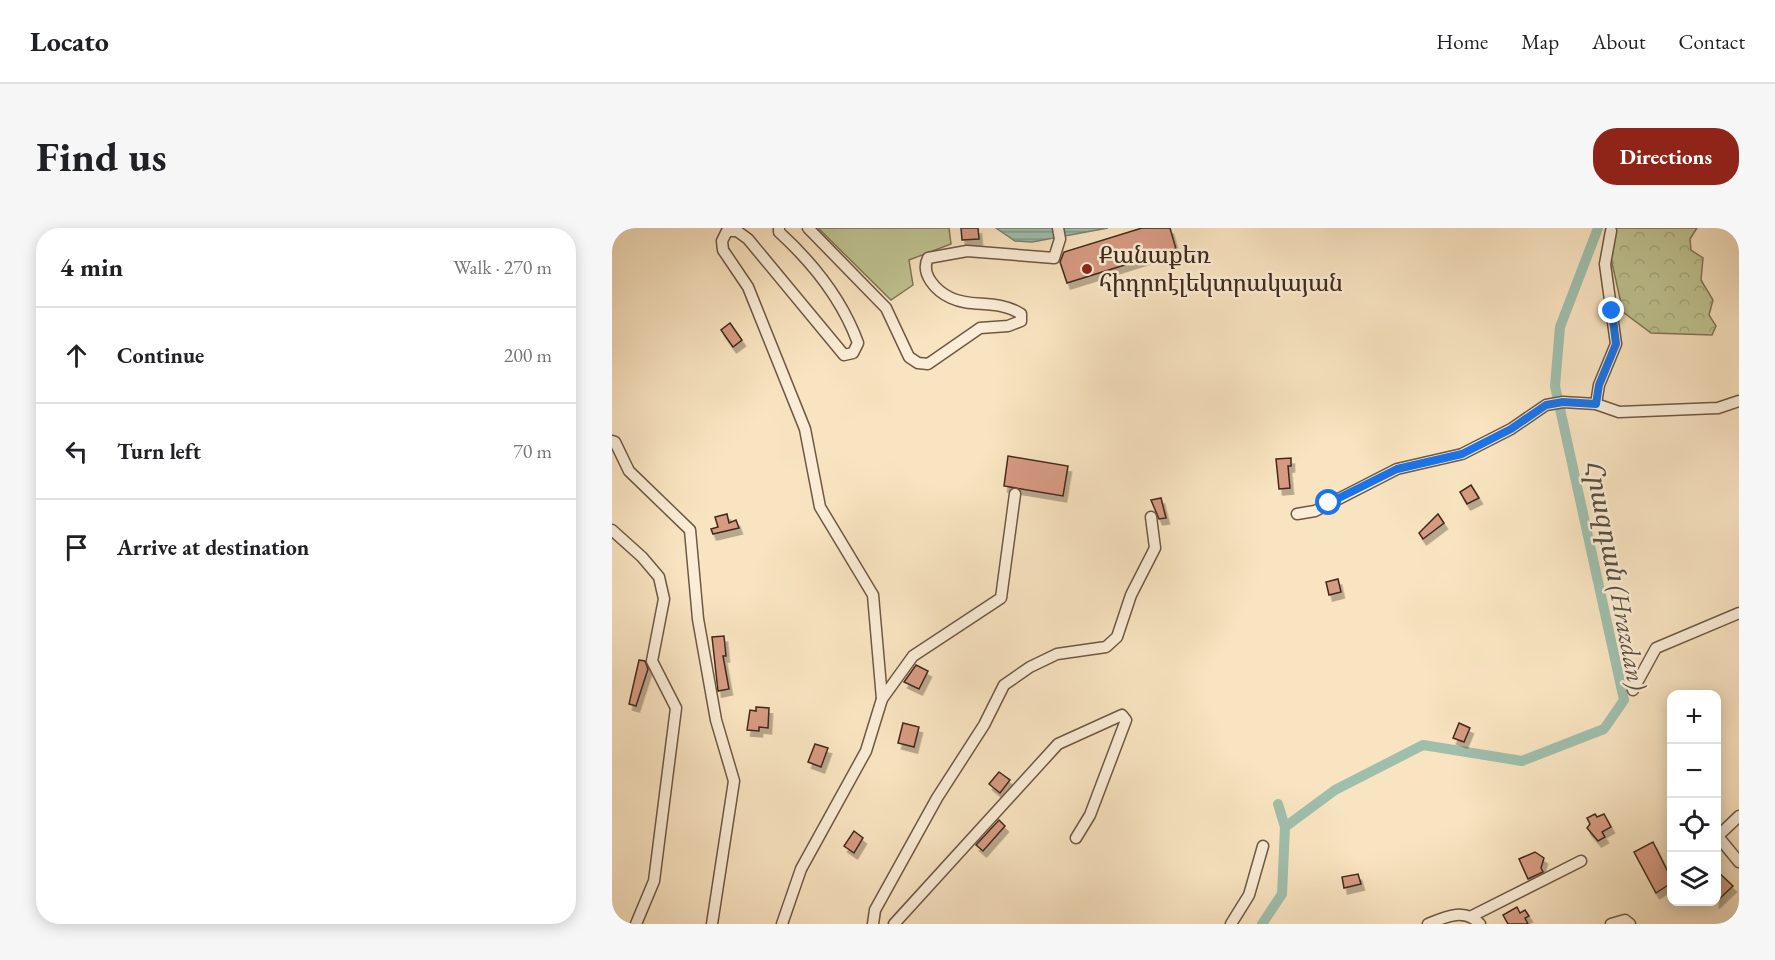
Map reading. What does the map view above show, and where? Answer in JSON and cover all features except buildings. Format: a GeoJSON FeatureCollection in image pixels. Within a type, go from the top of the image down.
{"type":"FeatureCollection","features":[{"type":"Feature","properties":{"kind":"street"},"geometry":{"type":"LineString","coordinates":[[779,228],[779,231],[812,262],[849,320],[858,343],[852,352],[844,355],[748,239],[737,231],[727,231],[722,242],[723,250],[748,287],[805,429],[820,507],[873,595],[882,699]]}},
{"type":"Feature","properties":{"kind":"street"},"geometry":{"type":"LineString","coordinates":[[808,228],[886,308],[909,357],[918,363],[928,364],[980,328],[1008,326],[1021,321],[1021,314],[1010,307],[952,298],[926,276],[924,266],[928,258],[967,251],[1054,258],[1059,234]]}},
{"type":"Feature","properties":{"kind":"street"},"geometry":{"type":"LineString","coordinates":[[1596,404],[1599,385],[1616,344],[1605,264],[1611,231]]}},
{"type":"Feature","properties":{"kind":"street"},"geometry":{"type":"LineString","coordinates":[[1297,514],[1315,511],[1397,469],[1462,454],[1511,429],[1546,405],[1563,402],[1596,404],[1619,412],[1718,408],[1739,401]]}},
{"type":"Feature","properties":{"kind":"street"},"geometry":{"type":"LineString","coordinates":[[612,441],[615,442],[629,471],[690,530],[698,619],[716,720],[734,781],[712,924]]}},
{"type":"Feature","properties":{"kind":"street"},"geometry":{"type":"LineString","coordinates":[[782,924],[801,869],[866,751],[882,699],[913,656],[1001,598],[1015,494]]}},
{"type":"Feature","properties":{"kind":"street"},"geometry":{"type":"LineString","coordinates":[[873,924],[875,910],[937,798],[984,725],[1004,685],[1030,667],[1057,654],[1106,648],[1117,637],[1131,595],[1155,548],[1150,518]]}},
{"type":"Feature","properties":{"kind":"street"},"geometry":{"type":"LineString","coordinates":[[612,530],[642,557],[659,577],[664,599],[652,661],[676,708],[654,881],[636,924]]}},
{"type":"Feature","properties":{"kind":"street"},"geometry":{"type":"LineString","coordinates":[[1633,690],[1656,648],[1739,612]]}},
{"type":"Feature","properties":{"kind":"street"},"geometry":{"type":"LineString","coordinates":[[894,924],[1058,744],[1122,715],[1126,720],[1094,806],[1076,838]]}},
{"type":"Feature","properties":{"kind":"street"},"geometry":{"type":"LineString","coordinates":[[1721,832],[1739,816]]}},
{"type":"Feature","properties":{"kind":"street"},"geometry":{"type":"LineString","coordinates":[[1721,840],[1739,862]]}},
{"type":"Feature","properties":{"kind":"street"},"geometry":{"type":"LineString","coordinates":[[1231,924],[1249,895],[1263,846]]}},
{"type":"Feature","properties":{"kind":"street"},"geometry":{"type":"LineString","coordinates":[[1428,924],[1461,914],[1476,920],[1581,861]]}},
{"type":"Feature","properties":{"kind":"street"},"geometry":{"type":"LineString","coordinates":[[1611,924],[1625,920],[1630,924]]}},
{"type":"Feature","properties":{"kind":"green space"},"geometry":{"type":"Polygon","coordinates":[[[818,228],[949,228],[951,244],[909,260],[913,285],[891,300],[818,228]]]}},
{"type":"Feature","properties":{"kind":"green space"},"geometry":{"type":"Polygon","coordinates":[[[1614,228],[1697,228],[1690,239],[1691,250],[1703,258],[1701,280],[1713,300],[1709,315],[1716,326],[1712,335],[1651,333],[1623,312],[1610,254],[1614,228]]]}},
{"type":"Feature","properties":{"kind":"shaded area"},"geometry":{"type":"Polygon","coordinates":[[[996,228],[1108,228],[1032,242],[1015,241],[996,228]]]}},
{"type":"Feature","properties":{"kind":"waterway","name":"Հրազդան (Hrazdan)"},"geometry":{"type":"LineString","coordinates":[[1285,827],[1335,790],[1423,745],[1522,761],[1604,729],[1624,700],[1555,386],[1560,327],[1598,228]]}},
{"type":"Feature","properties":{"kind":"waterway"},"geometry":{"type":"LineString","coordinates":[[1262,924],[1282,894],[1285,827],[1278,804]]}},
{"type":"Feature","properties":{"kind":"place","name":"Քանաքեռ հիդրոէլեկտրակայան"},"geometry":{"type":"Point","coordinates":[1087,269]}},
{"type":"Feature","properties":{"kind":"route"},"geometry":{"type":"LineString","coordinates":[[1329,503],[1397,469],[1462,454],[1511,429],[1546,405],[1563,402],[1596,404],[1599,385],[1616,344],[1612,311]]}}]}
